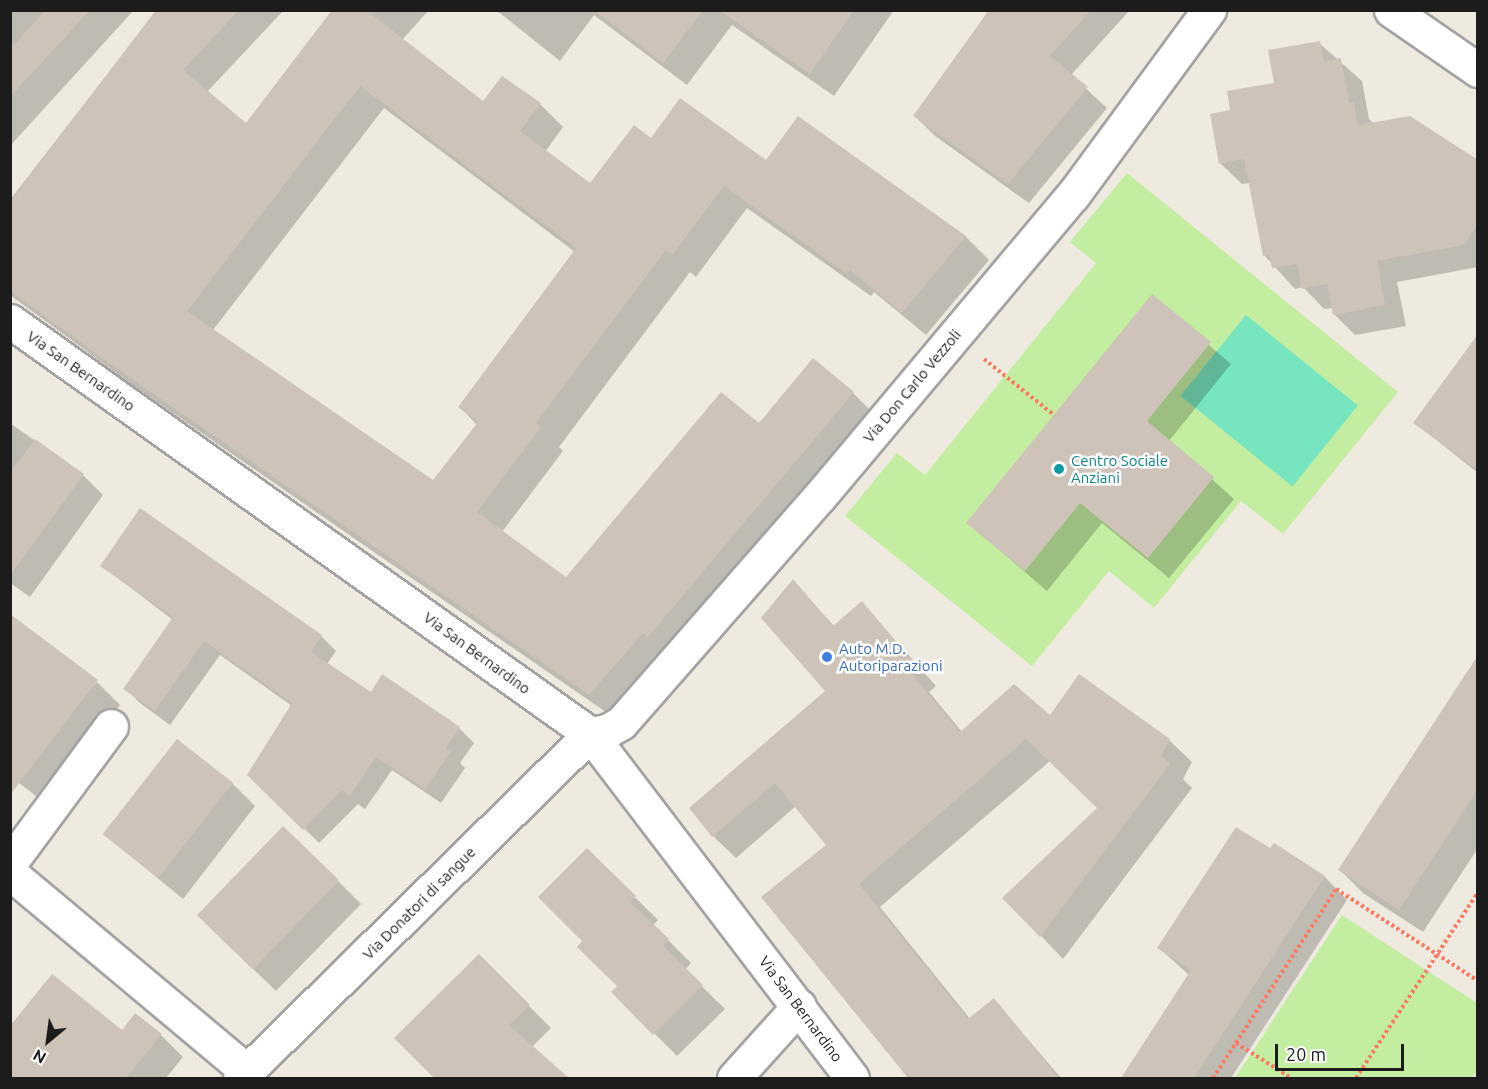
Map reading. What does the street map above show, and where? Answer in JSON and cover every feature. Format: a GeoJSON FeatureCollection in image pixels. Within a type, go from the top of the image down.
{"type":"FeatureCollection","features":[{"type":"Feature","properties":{"kind":"street","name":"Via Don Carlo Vezzoli"},"geometry":{"type":"LineString","coordinates":[[590,734],[607,731],[621,723],[954,336],[1073,195],[1209,10]]}},
{"type":"Feature","properties":{"kind":"street"},"geometry":{"type":"LineString","coordinates":[[1391,10],[1478,70]]}},
{"type":"Feature","properties":{"kind":"street","name":"Via San Bernardino"},"geometry":{"type":"LineString","coordinates":[[10,321],[590,734],[852,1078]]}},
{"type":"Feature","properties":{"kind":"street"},"geometry":{"type":"LineString","coordinates":[[10,863],[111,726]]}},
{"type":"Feature","properties":{"kind":"street","name":"Via Donatori di sangue"},"geometry":{"type":"LineString","coordinates":[[10,873],[244,1075],[590,734]]}},
{"type":"Feature","properties":{"kind":"street"},"geometry":{"type":"LineString","coordinates":[[734,1078],[799,1006]]}},
{"type":"Feature","properties":{"kind":"path"},"geometry":{"type":"LineString","coordinates":[[954,336],[1054,415]]}},
{"type":"Feature","properties":{"kind":"path"},"geometry":{"type":"LineString","coordinates":[[1213,1078],[1336,888],[1478,981]]}},
{"type":"Feature","properties":{"kind":"path"},"geometry":{"type":"LineString","coordinates":[[1356,1078],[1478,892]]}},
{"type":"Feature","properties":{"kind":"path"},"geometry":{"type":"LineString","coordinates":[[1236,1043],[1291,1078]]}},
{"type":"Feature","properties":{"kind":"green space"},"geometry":{"type":"Polygon","coordinates":[[[1127,173],[1398,392],[1283,534],[1241,501],[1154,608],[1109,571],[1032,666],[845,516],[897,453],[925,475],[1096,263],[1070,242],[1127,173]]]}},
{"type":"Feature","properties":{"kind":"green space"},"geometry":{"type":"Polygon","coordinates":[[[1246,315],[1358,406],[1292,486],[1181,396],[1246,315]]]}},
{"type":"Feature","properties":{"kind":"green space"},"geometry":{"type":"Polygon","coordinates":[[[1342,915],[1477,1003],[1477,1071],[1472,1078],[1235,1078],[1342,915]]]}},
{"type":"Feature","properties":{"kind":"building"},"geometry":{"type":"Polygon","coordinates":[[[46,10],[90,10],[10,97],[10,49],[46,10]]]}},
{"type":"Feature","properties":{"kind":"building"},"geometry":{"type":"Polygon","coordinates":[[[156,10],[239,10],[183,70],[246,123],[332,10],[366,10],[483,101],[502,76],[541,103],[520,131],[590,183],[634,125],[651,138],[680,98],[766,160],[798,116],[966,236],[902,313],[850,270],[847,274],[724,186],[673,254],[666,250],[536,423],[541,427],[477,512],[566,577],[721,392],[759,423],[813,358],[854,392],[648,637],[643,633],[589,695],[113,366],[10,291],[10,202],[156,10]],[[360,86],[187,311],[433,480],[478,422],[458,407],[576,248],[360,86]]]}},
{"type":"Feature","properties":{"kind":"building"},"geometry":{"type":"Polygon","coordinates":[[[594,10],[703,10],[663,63],[594,10]]]}},
{"type":"Feature","properties":{"kind":"building"},"geometry":{"type":"Polygon","coordinates":[[[719,10],[854,10],[810,74],[719,10]]]}},
{"type":"Feature","properties":{"kind":"building"},"geometry":{"type":"Polygon","coordinates":[[[989,10],[1091,10],[1050,56],[1088,87],[1008,184],[913,116],[989,10]]]}},
{"type":"Feature","properties":{"kind":"building"},"geometry":{"type":"Polygon","coordinates":[[[1320,41],[1324,61],[1341,58],[1349,103],[1354,102],[1358,125],[1410,116],[1478,160],[1478,224],[1464,245],[1377,261],[1385,305],[1333,315],[1327,284],[1302,289],[1297,264],[1272,268],[1269,254],[1263,256],[1244,159],[1219,164],[1210,114],[1230,110],[1227,91],[1274,83],[1268,50],[1320,41]]]}},
{"type":"Feature","properties":{"kind":"building","name":"Centro Sociale Anziani"},"geometry":{"type":"Polygon","coordinates":[[[1152,294],[1211,342],[1147,421],[1214,477],[1148,558],[1080,503],[1025,571],[966,523],[1152,294]]]}},
{"type":"Feature","properties":{"kind":"building"},"geometry":{"type":"Polygon","coordinates":[[[1478,334],[1478,470],[1413,423],[1478,334]]]}},
{"type":"Feature","properties":{"kind":"building"},"geometry":{"type":"Polygon","coordinates":[[[35,439],[84,474],[10,576],[10,473],[35,439]]]}},
{"type":"Feature","properties":{"kind":"building"},"geometry":{"type":"Polygon","coordinates":[[[140,508],[322,635],[311,652],[371,692],[382,674],[460,727],[446,748],[451,752],[425,789],[376,757],[350,796],[342,790],[303,830],[247,775],[292,703],[204,641],[155,711],[123,689],[173,617],[100,566],[140,508]]]}},
{"type":"Feature","properties":{"kind":"building"},"geometry":{"type":"Polygon","coordinates":[[[793,579],[833,626],[862,601],[914,663],[908,669],[960,732],[1014,684],[1050,715],[1079,674],[1170,739],[1161,756],[1170,764],[1040,937],[1002,898],[1097,808],[1026,739],[859,884],[968,1019],[994,998],[1059,1078],[908,1078],[761,897],[826,845],[775,783],[712,837],[689,808],[825,691],[761,618],[793,579]]]}},
{"type":"Feature","properties":{"kind":"building"},"geometry":{"type":"Polygon","coordinates":[[[10,614],[98,680],[10,795],[10,614]]]}},
{"type":"Feature","properties":{"kind":"building"},"geometry":{"type":"Polygon","coordinates":[[[1478,655],[1478,789],[1399,910],[1338,870],[1478,655]]]}},
{"type":"Feature","properties":{"kind":"building"},"geometry":{"type":"Polygon","coordinates":[[[177,739],[233,783],[158,878],[103,834],[177,739]]]}},
{"type":"Feature","properties":{"kind":"building"},"geometry":{"type":"Polygon","coordinates":[[[283,826],[339,880],[253,969],[197,915],[283,826]]]}},
{"type":"Feature","properties":{"kind":"building"},"geometry":{"type":"Polygon","coordinates":[[[1236,827],[1270,848],[1274,843],[1325,876],[1194,1078],[1121,1078],[1191,970],[1157,948],[1236,827]]]}},
{"type":"Feature","properties":{"kind":"building"},"geometry":{"type":"Polygon","coordinates":[[[587,848],[636,896],[630,902],[669,939],[663,946],[703,985],[653,1035],[611,992],[617,986],[577,947],[582,941],[538,897],[587,848]]]}},
{"type":"Feature","properties":{"kind":"building"},"geometry":{"type":"Polygon","coordinates":[[[479,954],[530,1005],[509,1025],[569,1078],[434,1078],[394,1038],[479,954]]]}},
{"type":"Feature","properties":{"kind":"building"},"geometry":{"type":"Polygon","coordinates":[[[52,974],[122,1030],[135,1013],[162,1034],[126,1078],[10,1078],[10,1026],[52,974]]]}},
{"type":"Feature","properties":{"kind":"place","name":"Centro Sociale Anziani"},"geometry":{"type":"Point","coordinates":[1059,469]}},
{"type":"Feature","properties":{"kind":"place","name":"Auto M.D. Autoriparazioni"},"geometry":{"type":"Point","coordinates":[827,657]}}]}
